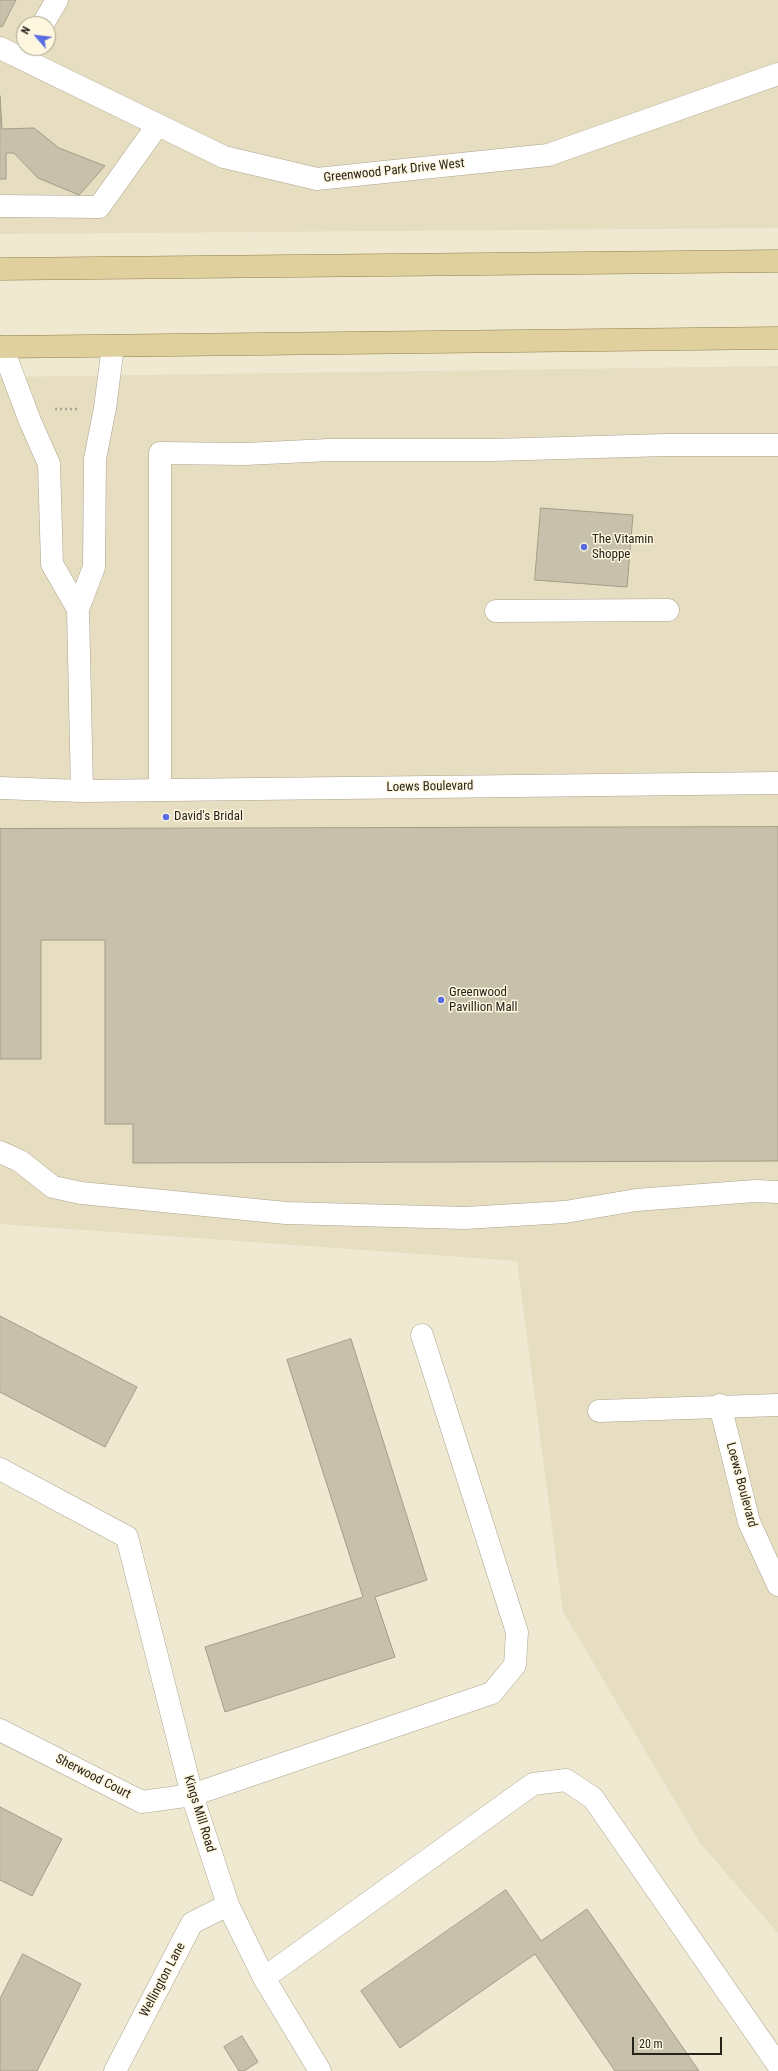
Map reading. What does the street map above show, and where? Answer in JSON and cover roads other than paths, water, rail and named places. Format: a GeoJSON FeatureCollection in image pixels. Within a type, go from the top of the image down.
{"type":"FeatureCollection","features":[{"type":"Feature","properties":{"kind":"main road"},"geometry":{"type":"LineString","coordinates":[[0,269],[778,261]]}},
{"type":"Feature","properties":{"kind":"main road"},"geometry":{"type":"LineString","coordinates":[[1,347],[778,338]]}},
{"type":"Feature","properties":{"kind":"street"},"geometry":{"type":"LineString","coordinates":[[48,16],[57,0]]}},
{"type":"Feature","properties":{"kind":"street","name":"Greenwood Park Drive West"},"geometry":{"type":"LineString","coordinates":[[0,48],[16,51]]}},
{"type":"Feature","properties":{"kind":"street","name":"Greenwood Park Drive West"},"geometry":{"type":"LineString","coordinates":[[32,56],[157,126],[224,157],[317,179],[548,156],[778,74]]}},
{"type":"Feature","properties":{"kind":"street"},"geometry":{"type":"LineString","coordinates":[[0,206],[99,207],[157,126]]}},
{"type":"Feature","properties":{"kind":"street"},"geometry":{"type":"LineString","coordinates":[[82,790],[78,609],[94,567],[95,459],[105,408],[113,346]]}},
{"type":"Feature","properties":{"kind":"street"},"geometry":{"type":"LineString","coordinates":[[1,347],[30,421],[49,464],[52,564],[78,609]]}},
{"type":"Feature","properties":{"kind":"street"},"geometry":{"type":"LineString","coordinates":[[160,790],[160,453],[245,454],[329,450],[493,450],[666,445],[778,445]]}},
{"type":"Feature","properties":{"kind":"street"},"geometry":{"type":"LineString","coordinates":[[496,612],[668,610]]}},
{"type":"Feature","properties":{"kind":"street","name":"Loews Boulevard"},"geometry":{"type":"LineString","coordinates":[[0,788],[160,790],[778,783]]}},
{"type":"Feature","properties":{"kind":"street"},"geometry":{"type":"LineString","coordinates":[[0,1152],[20,1161],[53,1186],[81,1193],[286,1213],[465,1218],[565,1212],[636,1200],[755,1191],[778,1192]]}},
{"type":"Feature","properties":{"kind":"street","name":"Sherwood Court"},"geometry":{"type":"LineString","coordinates":[[0,1730],[142,1802],[192,1795],[492,1693],[515,1665],[517,1632],[422,1335]]}},
{"type":"Feature","properties":{"kind":"street"},"geometry":{"type":"LineString","coordinates":[[599,1411],[720,1405],[778,1405]]}},
{"type":"Feature","properties":{"kind":"street","name":"Loews Boulevard"},"geometry":{"type":"LineString","coordinates":[[720,1405],[749,1522],[778,1585]]}},
{"type":"Feature","properties":{"kind":"street","name":"Kings Mill Road"},"geometry":{"type":"LineString","coordinates":[[0,1469],[127,1537],[192,1795],[228,1905],[264,1978],[320,2071]]}},
{"type":"Feature","properties":{"kind":"street"},"geometry":{"type":"LineString","coordinates":[[264,1978],[533,1784],[566,1780],[593,1798],[778,2065]]}},
{"type":"Feature","properties":{"kind":"street","name":"Wellington Lane"},"geometry":{"type":"LineString","coordinates":[[115,2071],[192,1923],[228,1905]]}},
{"type":"Feature","properties":{"kind":"place","name":"The Vitamin Shoppe"},"geometry":{"type":"Point","coordinates":[584,547]}},
{"type":"Feature","properties":{"kind":"place","name":"David's Bridal"},"geometry":{"type":"Point","coordinates":[166,817]}},
{"type":"Feature","properties":{"kind":"place","name":"Greenwood Pavillion Mall"},"geometry":{"type":"Point","coordinates":[441,1000]}}]}
